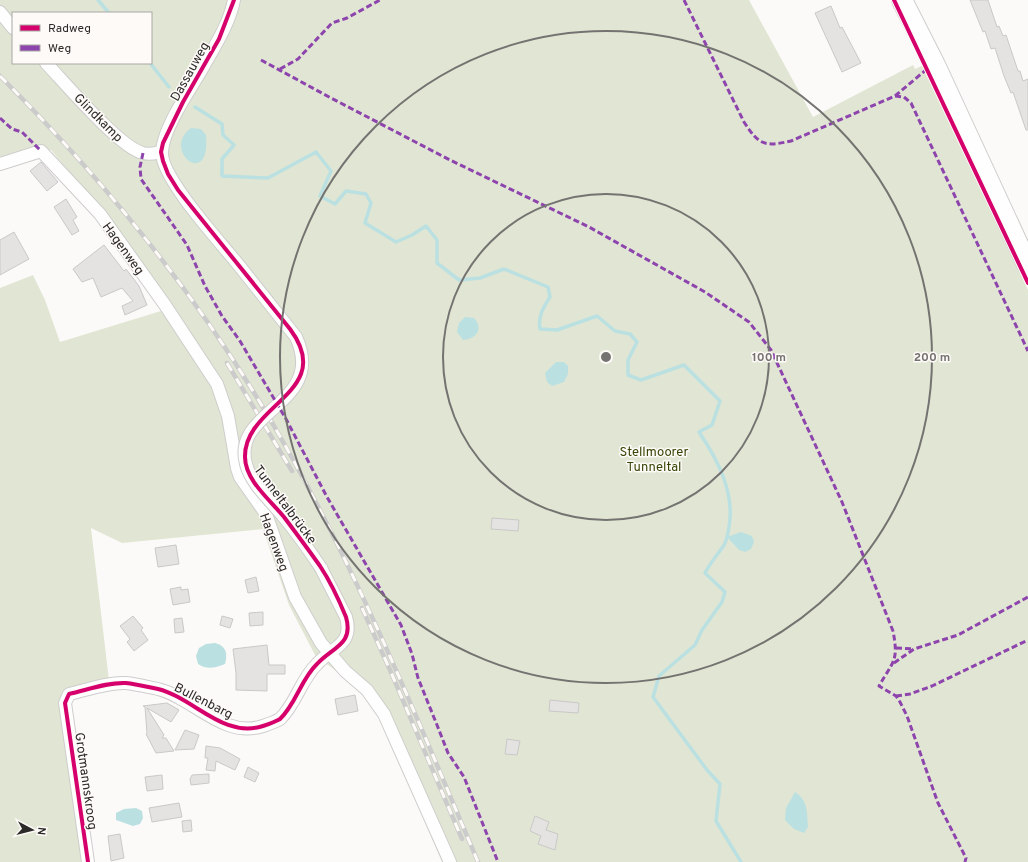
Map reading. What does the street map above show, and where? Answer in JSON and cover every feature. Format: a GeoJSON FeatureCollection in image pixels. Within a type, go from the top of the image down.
{"type":"FeatureCollection","features":[{"type":"Feature","properties":{"kind":"main road"},"geometry":{"type":"LineString","coordinates":[[902,0],[938,73],[1028,266]]}},
{"type":"Feature","properties":{"kind":"street","name":"Dassauweg"},"geometry":{"type":"LineString","coordinates":[[161,152],[167,132],[219,39],[234,0]]}},
{"type":"Feature","properties":{"kind":"street"},"geometry":{"type":"LineString","coordinates":[[0,12],[12,27]]}},
{"type":"Feature","properties":{"kind":"street","name":"Glindkamp"},"geometry":{"type":"LineString","coordinates":[[47,64],[114,134],[125,143],[143,153],[161,152]]}},
{"type":"Feature","properties":{"kind":"street","name":"Hagenweg"},"geometry":{"type":"LineString","coordinates":[[0,164],[41,150],[100,214],[165,305],[217,384],[228,416],[237,468],[240,477],[266,514],[295,597],[312,629],[329,653],[367,690],[384,714],[450,862]]}},
{"type":"Feature","properties":{"kind":"street","name":"Tunneltalbrücke"},"geometry":{"type":"LineString","coordinates":[[161,152],[168,174],[178,190],[296,337],[301,349],[302,363],[296,387],[252,430],[245,452],[246,465],[259,488],[288,522],[321,568],[342,608],[348,625],[344,641],[329,653]]}},
{"type":"Feature","properties":{"kind":"street","name":"Bullenbarg"},"geometry":{"type":"LineString","coordinates":[[65,703],[69,694],[125,683],[177,694],[214,719],[236,727],[249,729],[279,719],[287,710],[310,670],[329,653]]}},
{"type":"Feature","properties":{"kind":"street","name":"Grotmannskroog"},"geometry":{"type":"LineString","coordinates":[[65,703],[88,862]]}},
{"type":"Feature","properties":{"kind":"green space","name":"Stellmoorer Tunneltal"},"geometry":{"type":"Polygon","coordinates":[[[0,0],[749,0],[813,117],[913,65],[915,69],[924,65],[1028,290],[1028,862],[442,862],[382,721],[357,687],[315,655],[289,605],[263,529],[122,543],[91,528],[110,689],[70,697],[93,862],[0,862],[0,288],[33,275],[45,300],[60,342],[161,311],[171,304],[121,235],[51,150],[0,170],[0,0]]]}},
{"type":"Feature","properties":{"kind":"water"},"geometry":{"type":"Polygon","coordinates":[[[191,128],[201,129],[206,135],[206,152],[201,161],[195,163],[189,161],[183,155],[181,146],[183,137],[191,128]]]}},
{"type":"Feature","properties":{"kind":"water"},"geometry":{"type":"Polygon","coordinates":[[[465,317],[474,318],[477,322],[478,330],[472,338],[463,340],[457,332],[459,323],[465,317]]]}},
{"type":"Feature","properties":{"kind":"water"},"geometry":{"type":"Polygon","coordinates":[[[556,362],[564,362],[568,366],[568,374],[564,382],[552,386],[547,382],[545,373],[556,362]]]}},
{"type":"Feature","properties":{"kind":"water"},"geometry":{"type":"Polygon","coordinates":[[[741,532],[752,536],[754,542],[751,549],[745,552],[739,550],[727,537],[741,532]]]}},
{"type":"Feature","properties":{"kind":"water"},"geometry":{"type":"Polygon","coordinates":[[[215,643],[222,646],[225,650],[225,664],[211,668],[198,664],[196,656],[199,648],[206,644],[215,643]]]}},
{"type":"Feature","properties":{"kind":"water"},"geometry":{"type":"Polygon","coordinates":[[[795,792],[805,803],[806,807],[808,827],[804,833],[794,829],[785,820],[786,808],[795,792]]]}},
{"type":"Feature","properties":{"kind":"water"},"geometry":{"type":"Polygon","coordinates":[[[136,808],[142,811],[143,818],[140,824],[133,826],[116,820],[116,813],[124,809],[136,808]]]}},
{"type":"Feature","properties":{"kind":"building"},"geometry":{"type":"Polygon","coordinates":[[[970,0],[988,0],[997,27],[999,26],[1003,36],[1006,35],[1018,71],[1020,71],[1023,81],[1028,79],[1028,130],[1026,130],[1013,92],[1011,93],[1004,76],[995,48],[991,49],[985,31],[983,32],[970,0]]]}},
{"type":"Feature","properties":{"kind":"building"},"geometry":{"type":"Polygon","coordinates":[[[831,6],[840,28],[842,27],[861,63],[842,72],[815,13],[831,6]]]}},
{"type":"Feature","properties":{"kind":"building"},"geometry":{"type":"Polygon","coordinates":[[[41,162],[58,182],[47,191],[30,171],[41,162]]]}},
{"type":"Feature","properties":{"kind":"building"},"geometry":{"type":"Polygon","coordinates":[[[66,199],[77,217],[73,220],[79,231],[72,235],[54,207],[66,199]]]}},
{"type":"Feature","properties":{"kind":"building"},"geometry":{"type":"Polygon","coordinates":[[[14,232],[29,259],[0,275],[0,240],[14,232]]]}},
{"type":"Feature","properties":{"kind":"building"},"geometry":{"type":"Polygon","coordinates":[[[104,245],[124,271],[126,269],[139,286],[147,305],[125,315],[122,306],[133,301],[122,288],[101,297],[93,278],[82,282],[73,269],[104,245]]]}},
{"type":"Feature","properties":{"kind":"building"},"geometry":{"type":"Polygon","coordinates":[[[492,518],[519,520],[518,531],[491,529],[492,518]]]}},
{"type":"Feature","properties":{"kind":"building"},"geometry":{"type":"Polygon","coordinates":[[[176,545],[179,564],[158,567],[155,548],[176,545]]]}},
{"type":"Feature","properties":{"kind":"building"},"geometry":{"type":"Polygon","coordinates":[[[256,577],[259,591],[248,593],[245,580],[256,577]]]}},
{"type":"Feature","properties":{"kind":"building"},"geometry":{"type":"Polygon","coordinates":[[[181,587],[181,590],[188,589],[190,602],[173,605],[170,589],[181,587]]]}},
{"type":"Feature","properties":{"kind":"building"},"geometry":{"type":"Polygon","coordinates":[[[263,612],[263,625],[250,626],[249,613],[263,612]]]}},
{"type":"Feature","properties":{"kind":"building"},"geometry":{"type":"Polygon","coordinates":[[[133,616],[143,628],[141,630],[148,640],[134,651],[127,642],[130,639],[120,626],[133,616]]]}},
{"type":"Feature","properties":{"kind":"building"},"geometry":{"type":"Polygon","coordinates":[[[222,616],[233,619],[230,628],[220,625],[222,616]]]}},
{"type":"Feature","properties":{"kind":"building"},"geometry":{"type":"Polygon","coordinates":[[[182,618],[184,632],[175,633],[174,619],[182,618]]]}},
{"type":"Feature","properties":{"kind":"building"},"geometry":{"type":"Polygon","coordinates":[[[267,645],[269,665],[285,665],[285,674],[267,674],[267,691],[236,690],[236,673],[233,649],[267,645]]]}},
{"type":"Feature","properties":{"kind":"building"},"geometry":{"type":"Polygon","coordinates":[[[355,695],[358,711],[338,715],[335,699],[355,695]]]}},
{"type":"Feature","properties":{"kind":"building"},"geometry":{"type":"Polygon","coordinates":[[[550,700],[579,703],[578,713],[549,711],[550,700]]]}},
{"type":"Feature","properties":{"kind":"building"},"geometry":{"type":"Polygon","coordinates":[[[167,703],[179,710],[171,722],[147,708],[164,735],[162,738],[166,738],[174,751],[156,753],[146,734],[145,707],[143,706],[167,703]]]}},
{"type":"Feature","properties":{"kind":"building"},"geometry":{"type":"Polygon","coordinates":[[[185,730],[199,735],[194,749],[175,750],[185,730]]]}},
{"type":"Feature","properties":{"kind":"building"},"geometry":{"type":"Polygon","coordinates":[[[507,739],[520,741],[517,755],[505,754],[507,739]]]}},
{"type":"Feature","properties":{"kind":"building"},"geometry":{"type":"Polygon","coordinates":[[[206,746],[220,748],[240,759],[235,770],[216,761],[215,771],[206,770],[208,758],[205,758],[206,746]]]}},
{"type":"Feature","properties":{"kind":"building"},"geometry":{"type":"Polygon","coordinates":[[[248,767],[259,773],[255,782],[244,777],[248,767]]]}},
{"type":"Feature","properties":{"kind":"building"},"geometry":{"type":"Polygon","coordinates":[[[209,774],[209,783],[191,785],[190,779],[192,775],[209,774]]]}},
{"type":"Feature","properties":{"kind":"building"},"geometry":{"type":"Polygon","coordinates":[[[162,775],[163,789],[147,791],[145,777],[162,775]]]}},
{"type":"Feature","properties":{"kind":"building"},"geometry":{"type":"Polygon","coordinates":[[[179,803],[182,817],[152,822],[149,808],[179,803]]]}},
{"type":"Feature","properties":{"kind":"building"},"geometry":{"type":"Polygon","coordinates":[[[535,816],[549,822],[546,830],[558,834],[555,850],[538,844],[541,836],[530,831],[535,816]]]}},
{"type":"Feature","properties":{"kind":"building"},"geometry":{"type":"Polygon","coordinates":[[[191,820],[192,831],[183,832],[182,821],[191,820]]]}},
{"type":"Feature","properties":{"kind":"building"},"geometry":{"type":"Polygon","coordinates":[[[120,834],[124,858],[111,861],[108,836],[120,834]]]}},
{"type":"Feature","properties":{"kind":"waterway"},"geometry":{"type":"LineString","coordinates":[[98,0],[108,12]]}},
{"type":"Feature","properties":{"kind":"waterway"},"geometry":{"type":"LineString","coordinates":[[151,64],[169,87]]}},
{"type":"Feature","properties":{"kind":"waterway"},"geometry":{"type":"LineString","coordinates":[[195,107],[222,124],[223,135],[234,145],[222,159],[222,176],[268,178],[316,152],[331,171],[320,196],[335,204],[346,191],[366,194],[371,203],[365,223],[396,242],[412,235],[426,226],[437,240],[437,263],[459,280],[480,278],[504,269],[548,287],[550,297],[542,312],[540,329],[557,330],[597,316],[615,331],[630,334],[637,342],[628,360],[628,375],[641,380],[684,365],[720,401],[712,425],[699,432],[718,465],[730,502],[729,527],[726,541],[705,573],[725,592],[722,602],[702,630],[695,645],[659,676],[653,697],[707,770],[720,784],[716,821],[741,862]]}},
{"type":"Feature","properties":{"kind":"railway"},"geometry":{"type":"LineString","coordinates":[[0,76],[82,163],[159,256],[229,353],[261,404],[318,505],[343,555],[413,708],[478,862]]}},
{"type":"Feature","properties":{"kind":"railway"},"geometry":{"type":"LineString","coordinates":[[227,363],[292,471]]}},
{"type":"Feature","properties":{"kind":"railway"},"geometry":{"type":"LineString","coordinates":[[362,608],[462,839]]}},
{"type":"Feature","properties":{"kind":"marked path"},"geometry":{"type":"LineString","coordinates":[[280,69],[298,59],[332,23],[347,18],[380,0]]}},
{"type":"Feature","properties":{"kind":"marked path"},"geometry":{"type":"LineString","coordinates":[[684,0],[744,122],[758,140],[768,144],[791,141],[895,96],[904,97],[911,103],[1028,351]]}},
{"type":"Feature","properties":{"kind":"marked path"},"geometry":{"type":"LineString","coordinates":[[261,60],[450,160],[589,227],[705,292],[749,322],[771,350],[842,502],[893,631],[895,641],[894,661],[879,686],[896,696],[907,716],[938,803],[966,858],[965,862]]}},
{"type":"Feature","properties":{"kind":"marked path"},"geometry":{"type":"LineString","coordinates":[[895,96],[927,69]]}},
{"type":"Feature","properties":{"kind":"marked path"},"geometry":{"type":"LineString","coordinates":[[0,118],[12,129],[22,132],[41,151]]}},
{"type":"Feature","properties":{"kind":"marked path"},"geometry":{"type":"LineString","coordinates":[[143,153],[140,167],[141,179],[187,245],[205,286],[222,316],[240,341],[286,419],[327,497],[401,625],[412,654],[418,678],[448,753],[464,777],[498,862]]}},
{"type":"Feature","properties":{"kind":"marked path"},"geometry":{"type":"LineString","coordinates":[[894,663],[914,649],[958,635],[1028,597]]}},
{"type":"Feature","properties":{"kind":"marked path"},"geometry":{"type":"LineString","coordinates":[[896,696],[910,694],[932,686],[1028,640]]}},
{"type":"Feature","properties":{"kind":"marked path"},"geometry":{"type":"LineString","coordinates":[[896,648],[914,649]]}},
{"type":"Feature","properties":{"kind":"cycle path"},"geometry":{"type":"LineString","coordinates":[[88,862],[65,703],[69,694],[112,684],[134,684],[158,689],[171,694],[184,700],[209,716],[235,727],[248,729],[263,726],[280,719],[286,713],[311,670],[323,658],[340,645],[347,634],[348,626],[346,617],[324,572],[284,517],[259,489],[249,474],[246,465],[245,457],[249,439],[258,424],[285,397],[296,383],[303,368],[302,350],[290,329],[178,190],[168,174],[161,152],[163,143],[183,102],[219,39],[234,0]]}},
{"type":"Feature","properties":{"kind":"cycle path"},"geometry":{"type":"LineString","coordinates":[[894,0],[1028,283]]}}]}
